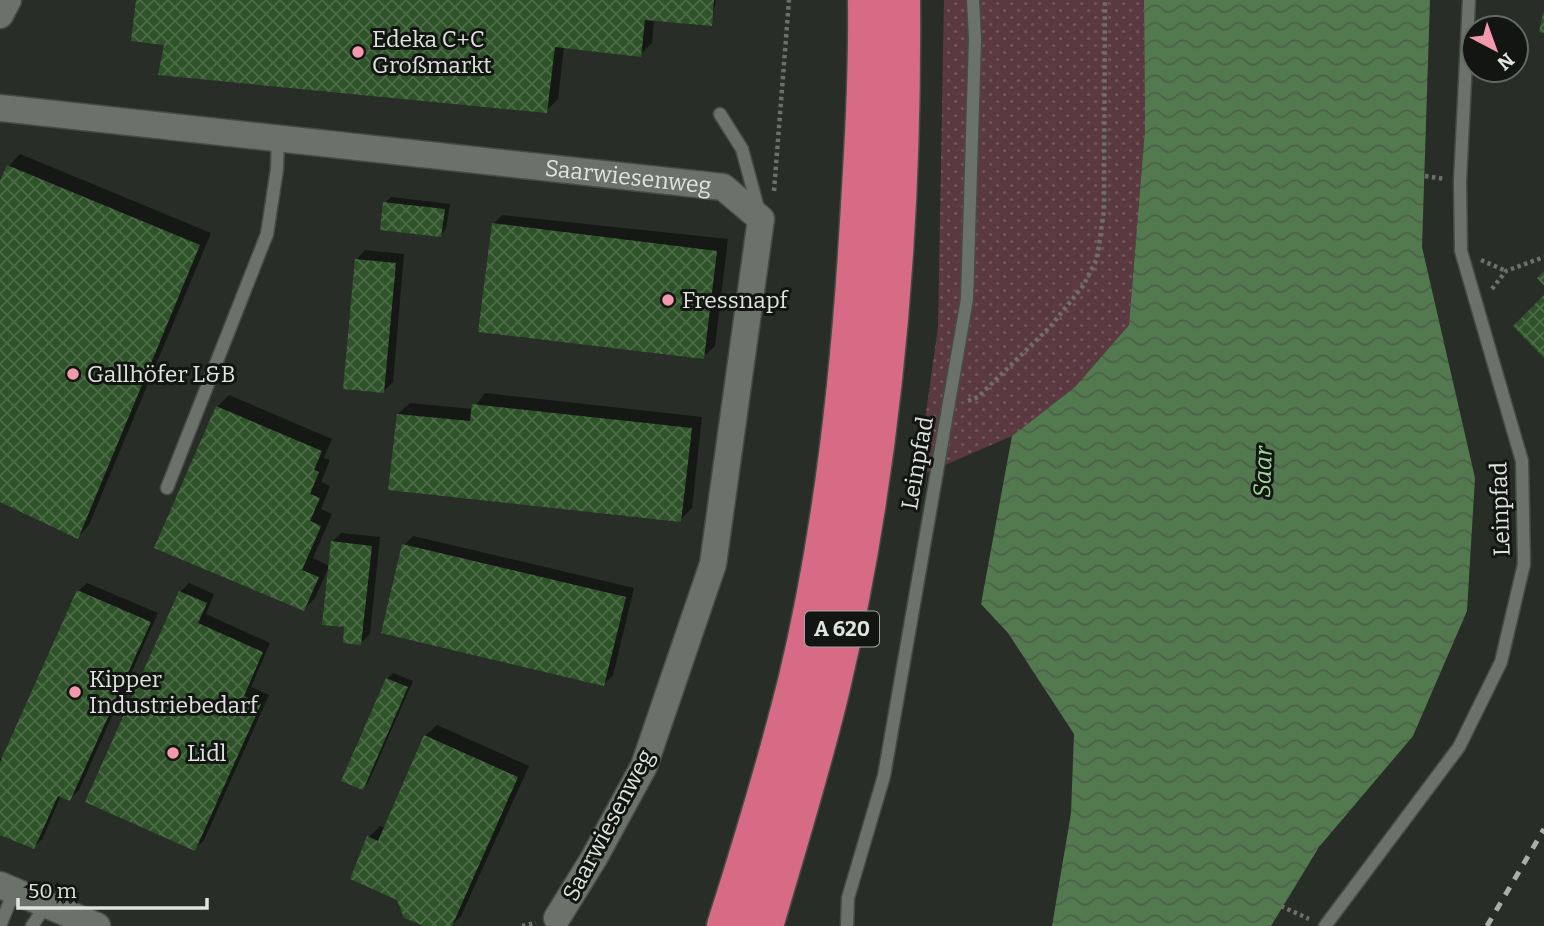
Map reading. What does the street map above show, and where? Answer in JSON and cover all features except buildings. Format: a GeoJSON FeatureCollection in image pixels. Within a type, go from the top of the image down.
{"type":"FeatureCollection","features":[{"type":"Feature","properties":{"kind":"highway"},"geometry":{"type":"LineString","coordinates":[[859,0],[868,84]]}},
{"type":"Feature","properties":{"kind":"highway","name":"A 620"},"geometry":{"type":"LineString","coordinates":[[726,926],[766,801],[797,680],[825,539],[847,400],[868,84],[867,0]]}},
{"type":"Feature","properties":{"kind":"highway","name":"A 620"},"geometry":{"type":"LineString","coordinates":[[764,926],[831,687],[859,544],[880,410],[890,326],[902,83],[901,0]]}},
{"type":"Feature","properties":{"kind":"street"},"geometry":{"type":"LineString","coordinates":[[0,15],[8,0]]}},
{"type":"Feature","properties":{"kind":"street","name":"Saarwiesenweg"},"geometry":{"type":"LineString","coordinates":[[0,108],[723,187],[761,219],[713,564],[644,766],[594,858],[557,918]]}},
{"type":"Feature","properties":{"kind":"street"},"geometry":{"type":"LineString","coordinates":[[7,888],[39,915],[97,926]]}},
{"type":"Feature","properties":{"kind":"lane","name":"Leinpfad"},"geometry":{"type":"LineString","coordinates":[[847,926],[848,898],[884,776],[967,299],[975,39],[973,0]]}},
{"type":"Feature","properties":{"kind":"lane","name":"Leinpfad"},"geometry":{"type":"LineString","coordinates":[[1325,926],[1459,747],[1501,662],[1524,564],[1522,461],[1461,251],[1460,181],[1469,0]]}},
{"type":"Feature","properties":{"kind":"lane"},"geometry":{"type":"LineString","coordinates":[[720,114],[742,149],[761,219]]}},
{"type":"Feature","properties":{"kind":"lane"},"geometry":{"type":"LineString","coordinates":[[167,488],[267,234],[277,169],[278,137]]}},
{"type":"Feature","properties":{"kind":"lane"},"geometry":{"type":"LineString","coordinates":[[0,926],[7,888]]}},
{"type":"Feature","properties":{"kind":"path"},"geometry":{"type":"LineString","coordinates":[[761,219],[776,186],[789,0]]}},
{"type":"Feature","properties":{"kind":"path"},"geometry":{"type":"LineString","coordinates":[[948,409],[978,397],[1049,327],[1083,286],[1097,259],[1104,210],[1105,0]]}},
{"type":"Feature","properties":{"kind":"path"},"geometry":{"type":"LineString","coordinates":[[1478,306],[1506,271],[1544,257]]}},
{"type":"Feature","properties":{"kind":"path"},"geometry":{"type":"LineString","coordinates":[[1280,906],[1325,926]]}},
{"type":"Feature","properties":{"kind":"shaded area"},"geometry":{"type":"Polygon","coordinates":[[[944,0],[1144,0],[1145,129],[1129,325],[1075,387],[1012,436],[917,477],[938,327],[944,0]]]}},
{"type":"Feature","properties":{"kind":"water","name":"Saar"},"geometry":{"type":"Polygon","coordinates":[[[1144,0],[1430,0],[1422,247],[1475,478],[1467,611],[1413,736],[1319,847],[1271,926],[1052,926],[1071,813],[1074,734],[1008,633],[981,604],[1012,436],[1075,387],[1129,325],[1145,129],[1144,0]]]}},
{"type":"Feature","properties":{"kind":"railway"},"geometry":{"type":"LineString","coordinates":[[1487,926],[1544,829]]}},
{"type":"Feature","properties":{"kind":"place","name":"Edeka C+C Großmarkt"},"geometry":{"type":"Point","coordinates":[358,52]}},
{"type":"Feature","properties":{"kind":"place","name":"Fressnapf"},"geometry":{"type":"Point","coordinates":[668,300]}},
{"type":"Feature","properties":{"kind":"place","name":"Gallhöfer L&B"},"geometry":{"type":"Point","coordinates":[73,374]}},
{"type":"Feature","properties":{"kind":"place","name":"Kipper Industriebedarf"},"geometry":{"type":"Point","coordinates":[75,692]}},
{"type":"Feature","properties":{"kind":"place","name":"Lidl"},"geometry":{"type":"Point","coordinates":[173,753]}}]}
